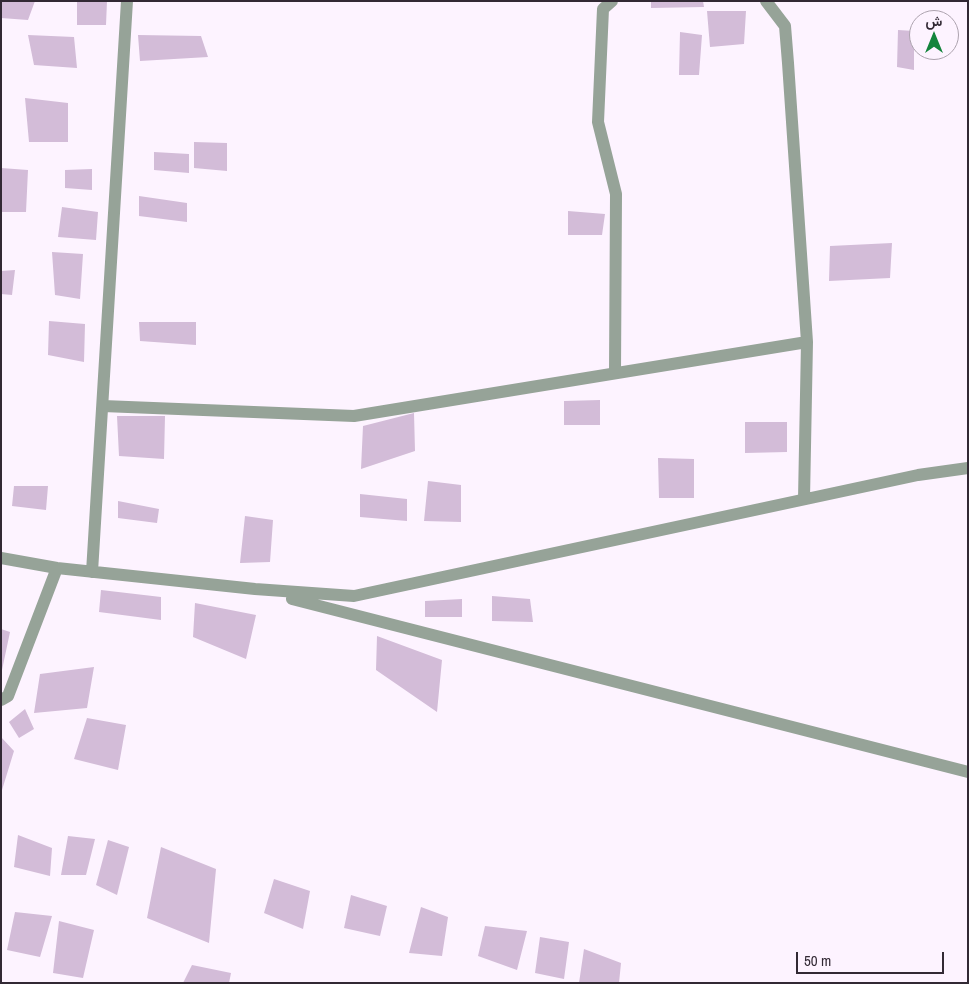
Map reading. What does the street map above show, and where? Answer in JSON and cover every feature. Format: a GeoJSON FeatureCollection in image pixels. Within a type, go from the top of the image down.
{"type":"FeatureCollection","features":[{"type":"Feature","properties":{"kind":"street"},"geometry":{"type":"LineString","coordinates":[[92,572],[127,1]]}},
{"type":"Feature","properties":{"kind":"street"},"geometry":{"type":"LineString","coordinates":[[612,1],[603,9],[598,122],[616,194],[615,373]]}},
{"type":"Feature","properties":{"kind":"street"},"geometry":{"type":"LineString","coordinates":[[766,1],[784,26],[806,342],[804,499]]}},
{"type":"Feature","properties":{"kind":"street"},"geometry":{"type":"LineString","coordinates":[[103,406],[354,416],[806,342]]}},
{"type":"Feature","properties":{"kind":"street"},"geometry":{"type":"LineString","coordinates":[[1,558],[92,572],[255,589],[354,596],[918,475],[968,468]]}},
{"type":"Feature","properties":{"kind":"street"},"geometry":{"type":"LineString","coordinates":[[1,700],[8,696],[57,568]]}},
{"type":"Feature","properties":{"kind":"street"},"geometry":{"type":"LineString","coordinates":[[255,589],[968,772]]}},
{"type":"Feature","properties":{"kind":"building"},"geometry":{"type":"Polygon","coordinates":[[[1,1],[35,1],[28,20],[1,18],[1,1]]]}},
{"type":"Feature","properties":{"kind":"building"},"geometry":{"type":"Polygon","coordinates":[[[77,1],[107,1],[106,25],[77,25],[77,1]]]}},
{"type":"Feature","properties":{"kind":"building"},"geometry":{"type":"Polygon","coordinates":[[[651,1],[703,1],[704,7],[651,8],[651,1]]]}},
{"type":"Feature","properties":{"kind":"building"},"geometry":{"type":"Polygon","coordinates":[[[707,11],[746,11],[744,44],[710,47],[707,11]]]}},
{"type":"Feature","properties":{"kind":"building"},"geometry":{"type":"Polygon","coordinates":[[[898,30],[909,31],[909,60],[914,60],[914,70],[897,67],[898,30]]]}},
{"type":"Feature","properties":{"kind":"building"},"geometry":{"type":"Polygon","coordinates":[[[680,32],[702,35],[699,75],[679,75],[680,32]]]}},
{"type":"Feature","properties":{"kind":"building"},"geometry":{"type":"Polygon","coordinates":[[[28,35],[74,37],[77,68],[34,65],[28,35]]]}},
{"type":"Feature","properties":{"kind":"building"},"geometry":{"type":"Polygon","coordinates":[[[138,35],[201,36],[208,57],[140,61],[138,35]]]}},
{"type":"Feature","properties":{"kind":"building"},"geometry":{"type":"Polygon","coordinates":[[[25,98],[68,103],[68,142],[29,142],[25,98]]]}},
{"type":"Feature","properties":{"kind":"building"},"geometry":{"type":"Polygon","coordinates":[[[194,142],[227,143],[227,171],[194,168],[194,142]]]}},
{"type":"Feature","properties":{"kind":"building"},"geometry":{"type":"Polygon","coordinates":[[[154,152],[189,154],[189,173],[154,170],[154,152]]]}},
{"type":"Feature","properties":{"kind":"building"},"geometry":{"type":"Polygon","coordinates":[[[1,168],[28,170],[26,212],[1,212],[1,168]]]}},
{"type":"Feature","properties":{"kind":"building"},"geometry":{"type":"Polygon","coordinates":[[[92,169],[92,190],[65,188],[65,170],[92,169]]]}},
{"type":"Feature","properties":{"kind":"building"},"geometry":{"type":"Polygon","coordinates":[[[139,196],[187,203],[187,222],[139,216],[139,196]]]}},
{"type":"Feature","properties":{"kind":"building"},"geometry":{"type":"Polygon","coordinates":[[[62,207],[98,212],[96,240],[58,237],[62,207]]]}},
{"type":"Feature","properties":{"kind":"building"},"geometry":{"type":"Polygon","coordinates":[[[568,211],[605,214],[602,235],[568,235],[568,211]]]}},
{"type":"Feature","properties":{"kind":"building"},"geometry":{"type":"Polygon","coordinates":[[[892,243],[890,278],[829,281],[830,246],[892,243]]]}},
{"type":"Feature","properties":{"kind":"building"},"geometry":{"type":"Polygon","coordinates":[[[52,252],[83,254],[80,299],[55,295],[52,252]]]}},
{"type":"Feature","properties":{"kind":"building"},"geometry":{"type":"Polygon","coordinates":[[[15,270],[12,295],[1,294],[1,271],[15,270]]]}},
{"type":"Feature","properties":{"kind":"building"},"geometry":{"type":"Polygon","coordinates":[[[49,321],[85,324],[84,362],[48,355],[49,321]]]}},
{"type":"Feature","properties":{"kind":"building"},"geometry":{"type":"Polygon","coordinates":[[[139,322],[196,322],[196,345],[140,341],[139,322]]]}},
{"type":"Feature","properties":{"kind":"building"},"geometry":{"type":"Polygon","coordinates":[[[600,400],[600,425],[564,425],[564,401],[600,400]]]}},
{"type":"Feature","properties":{"kind":"building"},"geometry":{"type":"Polygon","coordinates":[[[414,413],[415,451],[361,469],[363,426],[414,413]]]}},
{"type":"Feature","properties":{"kind":"building"},"geometry":{"type":"Polygon","coordinates":[[[117,416],[165,416],[164,459],[119,456],[117,416]]]}},
{"type":"Feature","properties":{"kind":"building"},"geometry":{"type":"Polygon","coordinates":[[[745,422],[787,422],[787,452],[745,453],[745,422]]]}},
{"type":"Feature","properties":{"kind":"building"},"geometry":{"type":"Polygon","coordinates":[[[658,458],[694,459],[694,498],[659,498],[658,458]]]}},
{"type":"Feature","properties":{"kind":"building"},"geometry":{"type":"Polygon","coordinates":[[[428,481],[461,485],[461,522],[424,521],[428,481]]]}},
{"type":"Feature","properties":{"kind":"building"},"geometry":{"type":"Polygon","coordinates":[[[14,486],[48,486],[46,510],[12,506],[14,486]]]}},
{"type":"Feature","properties":{"kind":"building"},"geometry":{"type":"Polygon","coordinates":[[[360,494],[407,499],[407,521],[360,517],[360,494]]]}},
{"type":"Feature","properties":{"kind":"building"},"geometry":{"type":"Polygon","coordinates":[[[118,501],[159,509],[157,523],[118,518],[118,501]]]}},
{"type":"Feature","properties":{"kind":"building"},"geometry":{"type":"Polygon","coordinates":[[[245,516],[273,520],[270,562],[240,563],[245,516]]]}},
{"type":"Feature","properties":{"kind":"building"},"geometry":{"type":"Polygon","coordinates":[[[101,590],[161,597],[161,620],[99,612],[101,590]]]}},
{"type":"Feature","properties":{"kind":"building"},"geometry":{"type":"Polygon","coordinates":[[[492,596],[530,599],[533,622],[492,621],[492,596]]]}},
{"type":"Feature","properties":{"kind":"building"},"geometry":{"type":"Polygon","coordinates":[[[462,599],[462,617],[425,617],[425,601],[462,599]]]}},
{"type":"Feature","properties":{"kind":"building"},"geometry":{"type":"Polygon","coordinates":[[[195,603],[256,615],[246,659],[193,637],[195,603]]]}},
{"type":"Feature","properties":{"kind":"building"},"geometry":{"type":"Polygon","coordinates":[[[1,629],[10,632],[2,670],[1,669],[1,629]]]}},
{"type":"Feature","properties":{"kind":"building"},"geometry":{"type":"Polygon","coordinates":[[[377,636],[442,660],[437,712],[376,670],[377,636]]]}},
{"type":"Feature","properties":{"kind":"building"},"geometry":{"type":"Polygon","coordinates":[[[94,667],[87,708],[34,713],[40,674],[94,667]]]}},
{"type":"Feature","properties":{"kind":"building"},"geometry":{"type":"Polygon","coordinates":[[[25,709],[34,729],[19,738],[9,722],[25,709]]]}},
{"type":"Feature","properties":{"kind":"building"},"geometry":{"type":"Polygon","coordinates":[[[87,718],[126,725],[118,770],[74,759],[87,718]]]}},
{"type":"Feature","properties":{"kind":"building"},"geometry":{"type":"Polygon","coordinates":[[[1,737],[14,751],[2,790],[1,789],[1,737]]]}},
{"type":"Feature","properties":{"kind":"building"},"geometry":{"type":"Polygon","coordinates":[[[18,835],[52,848],[50,876],[14,867],[18,835]]]}},
{"type":"Feature","properties":{"kind":"building"},"geometry":{"type":"Polygon","coordinates":[[[68,836],[95,839],[86,875],[61,875],[68,836]]]}},
{"type":"Feature","properties":{"kind":"building"},"geometry":{"type":"Polygon","coordinates":[[[108,840],[129,847],[117,895],[96,885],[108,840]]]}},
{"type":"Feature","properties":{"kind":"building"},"geometry":{"type":"Polygon","coordinates":[[[161,847],[216,869],[209,943],[147,918],[161,847]]]}},
{"type":"Feature","properties":{"kind":"building"},"geometry":{"type":"Polygon","coordinates":[[[274,879],[310,891],[303,929],[264,913],[274,879]]]}},
{"type":"Feature","properties":{"kind":"building"},"geometry":{"type":"Polygon","coordinates":[[[351,895],[387,906],[380,936],[344,928],[351,895]]]}},
{"type":"Feature","properties":{"kind":"building"},"geometry":{"type":"Polygon","coordinates":[[[421,907],[448,917],[442,956],[409,953],[421,907]]]}},
{"type":"Feature","properties":{"kind":"building"},"geometry":{"type":"Polygon","coordinates":[[[15,912],[52,916],[40,957],[7,950],[15,912]]]}},
{"type":"Feature","properties":{"kind":"building"},"geometry":{"type":"Polygon","coordinates":[[[59,921],[94,930],[83,978],[53,973],[59,921]]]}},
{"type":"Feature","properties":{"kind":"building"},"geometry":{"type":"Polygon","coordinates":[[[485,926],[527,931],[517,970],[478,956],[485,926]]]}},
{"type":"Feature","properties":{"kind":"building"},"geometry":{"type":"Polygon","coordinates":[[[540,937],[569,942],[564,979],[535,973],[540,937]]]}},
{"type":"Feature","properties":{"kind":"building"},"geometry":{"type":"Polygon","coordinates":[[[584,949],[621,963],[619,983],[579,983],[584,949]]]}},
{"type":"Feature","properties":{"kind":"building"},"geometry":{"type":"Polygon","coordinates":[[[192,965],[231,973],[229,983],[183,983],[192,965]]]}}]}
